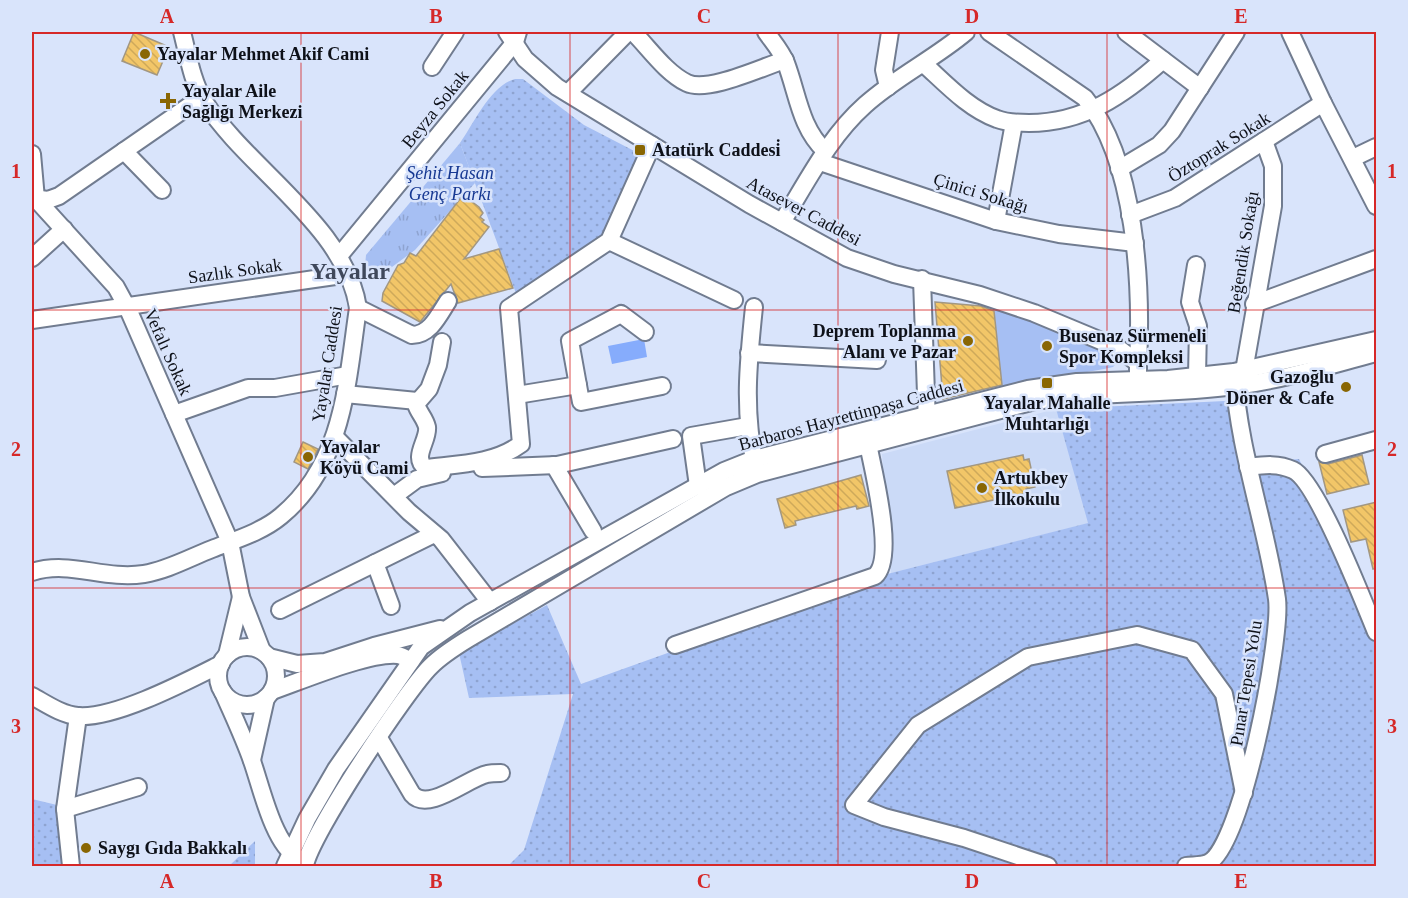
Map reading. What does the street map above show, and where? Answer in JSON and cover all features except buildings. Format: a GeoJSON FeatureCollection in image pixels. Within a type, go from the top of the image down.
{"type":"FeatureCollection","features":[{"type":"Feature","properties":{"kind":"street","name":"Yayalar Caddesi"},"geometry":{"type":"LineString","coordinates":[[32,572],[46,567],[60,567],[79,568],[99,575],[143,574],[169,568],[230,543],[264,527],[293,504],[322,465],[335,437],[345,394],[358,308],[355,289],[339,256],[237,141],[202,97],[189,63],[182,32]]}},
{"type":"Feature","properties":{"kind":"street"},"geometry":{"type":"LineString","coordinates":[[432,67],[455,32]]}},
{"type":"Feature","properties":{"kind":"street"},"geometry":{"type":"LineString","coordinates":[[568,93],[628,32]]}},
{"type":"Feature","properties":{"kind":"street"},"geometry":{"type":"LineString","coordinates":[[633,32],[674,73],[692,85],[719,82],[785,60]]}},
{"type":"Feature","properties":{"kind":"street"},"geometry":{"type":"LineString","coordinates":[[766,32],[785,60],[805,125],[823,157]]}},
{"type":"Feature","properties":{"kind":"street"},"geometry":{"type":"LineString","coordinates":[[888,87],[885,70],[890,32]]}},
{"type":"Feature","properties":{"kind":"street"},"geometry":{"type":"LineString","coordinates":[[782,222],[823,157],[864,106],[966,32]]}},
{"type":"Feature","properties":{"kind":"street"},"geometry":{"type":"LineString","coordinates":[[989,32],[1085,98],[1094,109],[1119,169],[1135,243],[1140,301],[1138,371]]}},
{"type":"Feature","properties":{"kind":"street"},"geometry":{"type":"LineString","coordinates":[[1126,32],[1200,88]]}},
{"type":"Feature","properties":{"kind":"street"},"geometry":{"type":"LineString","coordinates":[[1119,169],[1160,145],[1236,32]]}},
{"type":"Feature","properties":{"kind":"street"},"geometry":{"type":"LineString","coordinates":[[1290,32],[1323,103],[1377,206]]}},
{"type":"Feature","properties":{"kind":"street","name":"Atasever Caddesi"},"geometry":{"type":"LineString","coordinates":[[514,35],[525,59],[541,74],[568,93],[782,222],[847,258],[894,274],[922,279],[1035,313],[1118,348],[1138,371]]}},
{"type":"Feature","properties":{"kind":"street","name":"Beyza Sokak"},"geometry":{"type":"LineString","coordinates":[[339,256],[514,35]]}},
{"type":"Feature","properties":{"kind":"street"},"geometry":{"type":"LineString","coordinates":[[924,64],[971,105],[997,119],[1014,123],[1063,120],[1094,109],[1125,92],[1163,60]]}},
{"type":"Feature","properties":{"kind":"street"},"geometry":{"type":"LineString","coordinates":[[32,154],[34,199],[48,200],[59,196],[202,97]]}},
{"type":"Feature","properties":{"kind":"street","name":"Öztoprak Sokak"},"geometry":{"type":"LineString","coordinates":[[1130,215],[1175,198],[1323,103]]}},
{"type":"Feature","properties":{"kind":"street"},"geometry":{"type":"LineString","coordinates":[[996,221],[1014,123]]}},
{"type":"Feature","properties":{"kind":"street","name":"Beğendik Sokağı"},"geometry":{"type":"LineString","coordinates":[[1237,376],[1273,206],[1273,166],[1264,141]]}},
{"type":"Feature","properties":{"kind":"street"},"geometry":{"type":"LineString","coordinates":[[442,342],[438,365],[429,389],[417,401],[427,427],[419,459],[426,468],[492,459],[521,444],[509,308],[609,241],[652,145]]}},
{"type":"Feature","properties":{"kind":"street"},"geometry":{"type":"LineString","coordinates":[[1353,158],[1377,147]]}},
{"type":"Feature","properties":{"kind":"street"},"geometry":{"type":"LineString","coordinates":[[124,151],[162,190]]}},
{"type":"Feature","properties":{"kind":"street","name":"Çinici Sokağı"},"geometry":{"type":"LineString","coordinates":[[823,157],[996,221],[1059,234],[1135,243]]}},
{"type":"Feature","properties":{"kind":"street","name":"Vefalı Sokak"},"geometry":{"type":"LineString","coordinates":[[34,199],[116,287],[127,306],[230,543],[242,597],[266,654]]}},
{"type":"Feature","properties":{"kind":"street"},"geometry":{"type":"LineString","coordinates":[[32,258],[64,229]]}},
{"type":"Feature","properties":{"kind":"street"},"geometry":{"type":"LineString","coordinates":[[609,241],[734,300]]}},
{"type":"Feature","properties":{"kind":"street"},"geometry":{"type":"LineString","coordinates":[[1254,304],[1377,259]]}},
{"type":"Feature","properties":{"kind":"street"},"geometry":{"type":"LineString","coordinates":[[1196,265],[1190,302],[1198,326],[1197,377]]}},
{"type":"Feature","properties":{"kind":"street","name":"Sazlık Sokak"},"geometry":{"type":"LineString","coordinates":[[32,320],[349,274]]}},
{"type":"Feature","properties":{"kind":"street"},"geometry":{"type":"LineString","coordinates":[[922,279],[927,421]]}},
{"type":"Feature","properties":{"kind":"street"},"geometry":{"type":"LineString","coordinates":[[358,308],[412,335],[417,335],[429,328],[448,301]]}},
{"type":"Feature","properties":{"kind":"street"},"geometry":{"type":"LineString","coordinates":[[754,307],[746,386],[748,426],[755,466]]}},
{"type":"Feature","properties":{"kind":"street"},"geometry":{"type":"LineString","coordinates":[[645,332],[621,314],[570,341],[581,402],[662,386]]}},
{"type":"Feature","properties":{"kind":"street","name":"Barbaros Hayrettinpaşa Caddesi"},"geometry":{"type":"LineString","coordinates":[[288,860],[336,769],[421,647],[447,627],[490,602],[698,486],[755,466],[927,421],[1072,395],[1180,391],[1377,340]]}},
{"type":"Feature","properties":{"kind":"street","name":"Barbaros Hayrettinpaşa Caddesi"},"geometry":{"type":"LineString","coordinates":[[305,864],[329,817],[379,738],[412,687],[431,665],[449,651],[686,510],[755,466],[868,444],[991,397],[1056,384],[1138,371],[1197,377],[1300,373],[1377,353]]}},
{"type":"Feature","properties":{"kind":"street"},"geometry":{"type":"LineString","coordinates":[[749,354],[877,360]]}},
{"type":"Feature","properties":{"kind":"street"},"geometry":{"type":"LineString","coordinates":[[174,414],[248,388],[275,388],[348,375]]}},
{"type":"Feature","properties":{"kind":"street","name":"Pınar Tepesi Yolu"},"geometry":{"type":"LineString","coordinates":[[1186,867],[1209,863],[1220,851],[1244,794],[1274,650],[1277,602],[1248,467],[1237,376]]}},
{"type":"Feature","properties":{"kind":"street"},"geometry":{"type":"LineString","coordinates":[[517,395],[578,385]]}},
{"type":"Feature","properties":{"kind":"street"},"geometry":{"type":"LineString","coordinates":[[345,394],[417,401]]}},
{"type":"Feature","properties":{"kind":"street"},"geometry":{"type":"LineString","coordinates":[[698,486],[691,436],[748,426]]}},
{"type":"Feature","properties":{"kind":"street"},"geometry":{"type":"LineString","coordinates":[[335,437],[434,534],[490,602]]}},
{"type":"Feature","properties":{"kind":"street"},"geometry":{"type":"LineString","coordinates":[[394,496],[424,476],[482,468],[554,465],[673,439]]}},
{"type":"Feature","properties":{"kind":"street"},"geometry":{"type":"LineString","coordinates":[[1325,454],[1377,440]]}},
{"type":"Feature","properties":{"kind":"street"},"geometry":{"type":"LineString","coordinates":[[675,645],[875,576],[881,570],[882,532],[868,444]]}},
{"type":"Feature","properties":{"kind":"street"},"geometry":{"type":"LineString","coordinates":[[1248,467],[1276,464],[1295,470],[1306,482],[1337,542],[1377,632]]}},
{"type":"Feature","properties":{"kind":"street"},"geometry":{"type":"LineString","coordinates":[[554,465],[593,531]]}},
{"type":"Feature","properties":{"kind":"street"},"geometry":{"type":"LineString","coordinates":[[280,610],[434,534]]}},
{"type":"Feature","properties":{"kind":"street"},"geometry":{"type":"LineString","coordinates":[[375,563],[391,606]]}},
{"type":"Feature","properties":{"kind":"street"},"geometry":{"type":"LineString","coordinates":[[242,597],[224,660],[218,673],[221,689],[252,760],[288,860],[305,864]]}},
{"type":"Feature","properties":{"kind":"street"},"geometry":{"type":"LineString","coordinates":[[32,696],[78,716],[123,707],[177,686],[244,647],[297,664],[325,663],[374,646],[447,627]]}},
{"type":"Feature","properties":{"kind":"street"},"geometry":{"type":"LineString","coordinates":[[1048,867],[964,838],[884,817],[854,805],[918,724],[1028,657],[1137,635],[1192,650],[1224,694],[1244,794]]}},
{"type":"Feature","properties":{"kind":"street"},"geometry":{"type":"LineString","coordinates":[[252,760],[276,674],[266,654]]}},
{"type":"Feature","properties":{"kind":"street"},"geometry":{"type":"LineString","coordinates":[[177,686],[221,689],[238,704],[257,703],[269,695],[333,669],[389,655],[401,655],[411,661]]}},
{"type":"Feature","properties":{"kind":"street"},"geometry":{"type":"LineString","coordinates":[[71,867],[65,809],[78,716]]}},
{"type":"Feature","properties":{"kind":"street"},"geometry":{"type":"LineString","coordinates":[[379,738],[412,794],[419,800],[432,800],[486,774],[501,773]]}},
{"type":"Feature","properties":{"kind":"street"},"geometry":{"type":"LineString","coordinates":[[65,809],[138,787]]}},
{"type":"Feature","properties":{"kind":"shaded area"},"geometry":{"type":"Polygon","coordinates":[[[644,339],[647,357],[612,364],[608,346],[644,339]]]}},
{"type":"Feature","properties":{"kind":"shaded area","name":"Artukbey İlkokulu"},"geometry":{"type":"Polygon","coordinates":[[[1056,409],[1089,523],[891,573],[882,454],[1056,409]]]}},
{"type":"Feature","properties":{"kind":"green space"},"geometry":{"type":"Polygon","coordinates":[[[515,79],[523,79],[584,125],[642,155],[599,242],[517,296],[460,143],[491,97],[506,83],[515,79]]]}},
{"type":"Feature","properties":{"kind":"green space","name":"Şehit Hasan Genç Parkı"},"geometry":{"type":"Polygon","coordinates":[[[460,143],[475,183],[415,250],[373,281],[365,266],[366,255],[460,143]]]}},
{"type":"Feature","properties":{"kind":"green space","name":"Busenaz Sürmeneli Spor Kompleksi"},"geometry":{"type":"Polygon","coordinates":[[[994,308],[1019,313],[1115,355],[1116,364],[1104,369],[1002,387],[994,308]]]}},
{"type":"Feature","properties":{"kind":"green space"},"geometry":{"type":"Polygon","coordinates":[[[1246,395],[1255,463],[1299,459],[1376,619],[1376,866],[508,866],[524,850],[573,694],[469,698],[459,653],[547,605],[581,684],[891,573],[1088,523],[1056,409],[1225,401],[1246,395]]]}},
{"type":"Feature","properties":{"kind":"green space"},"geometry":{"type":"Polygon","coordinates":[[[32,799],[57,805],[63,866],[32,866],[32,799]]]}},
{"type":"Feature","properties":{"kind":"green space"},"geometry":{"type":"Polygon","coordinates":[[[255,841],[255,866],[229,866],[255,841]]]}},
{"type":"Feature","properties":{"kind":"place","name":"Yayalar Mehmet Akif Cami"},"geometry":{"type":"Point","coordinates":[145,54]}},
{"type":"Feature","properties":{"kind":"place","name":"Yayalar Aile Sağlığı Merkezi"},"geometry":{"type":"Point","coordinates":[168,101]}},
{"type":"Feature","properties":{"kind":"place","name":"Atatürk Caddesi̇"},"geometry":{"type":"Point","coordinates":[640,150]}},
{"type":"Feature","properties":{"kind":"place","name":"Deprem Toplanma Alanı ve Pazar"},"geometry":{"type":"Point","coordinates":[968,341]}},
{"type":"Feature","properties":{"kind":"place","name":"Busenaz Sürmeneli Spor Kompleksi"},"geometry":{"type":"Point","coordinates":[1047,346]}},
{"type":"Feature","properties":{"kind":"place","name":"Yayalar Mahalle Muhtarlığı"},"geometry":{"type":"Point","coordinates":[1047,383]}},
{"type":"Feature","properties":{"kind":"place","name":"Gazoğlu Döner & Cafe"},"geometry":{"type":"Point","coordinates":[1346,387]}},
{"type":"Feature","properties":{"kind":"place","name":"Yayalar Köyü Cami"},"geometry":{"type":"Point","coordinates":[308,457]}},
{"type":"Feature","properties":{"kind":"place","name":"Artukbey İlkokulu"},"geometry":{"type":"Point","coordinates":[982,488]}},
{"type":"Feature","properties":{"kind":"place","name":"Saygı Gıda Bakkalı"},"geometry":{"type":"Point","coordinates":[86,848]}},
{"type":"Feature","properties":{"kind":"district","name":"Yayalar"},"geometry":{"type":"Point","coordinates":[350,271]}}]}
